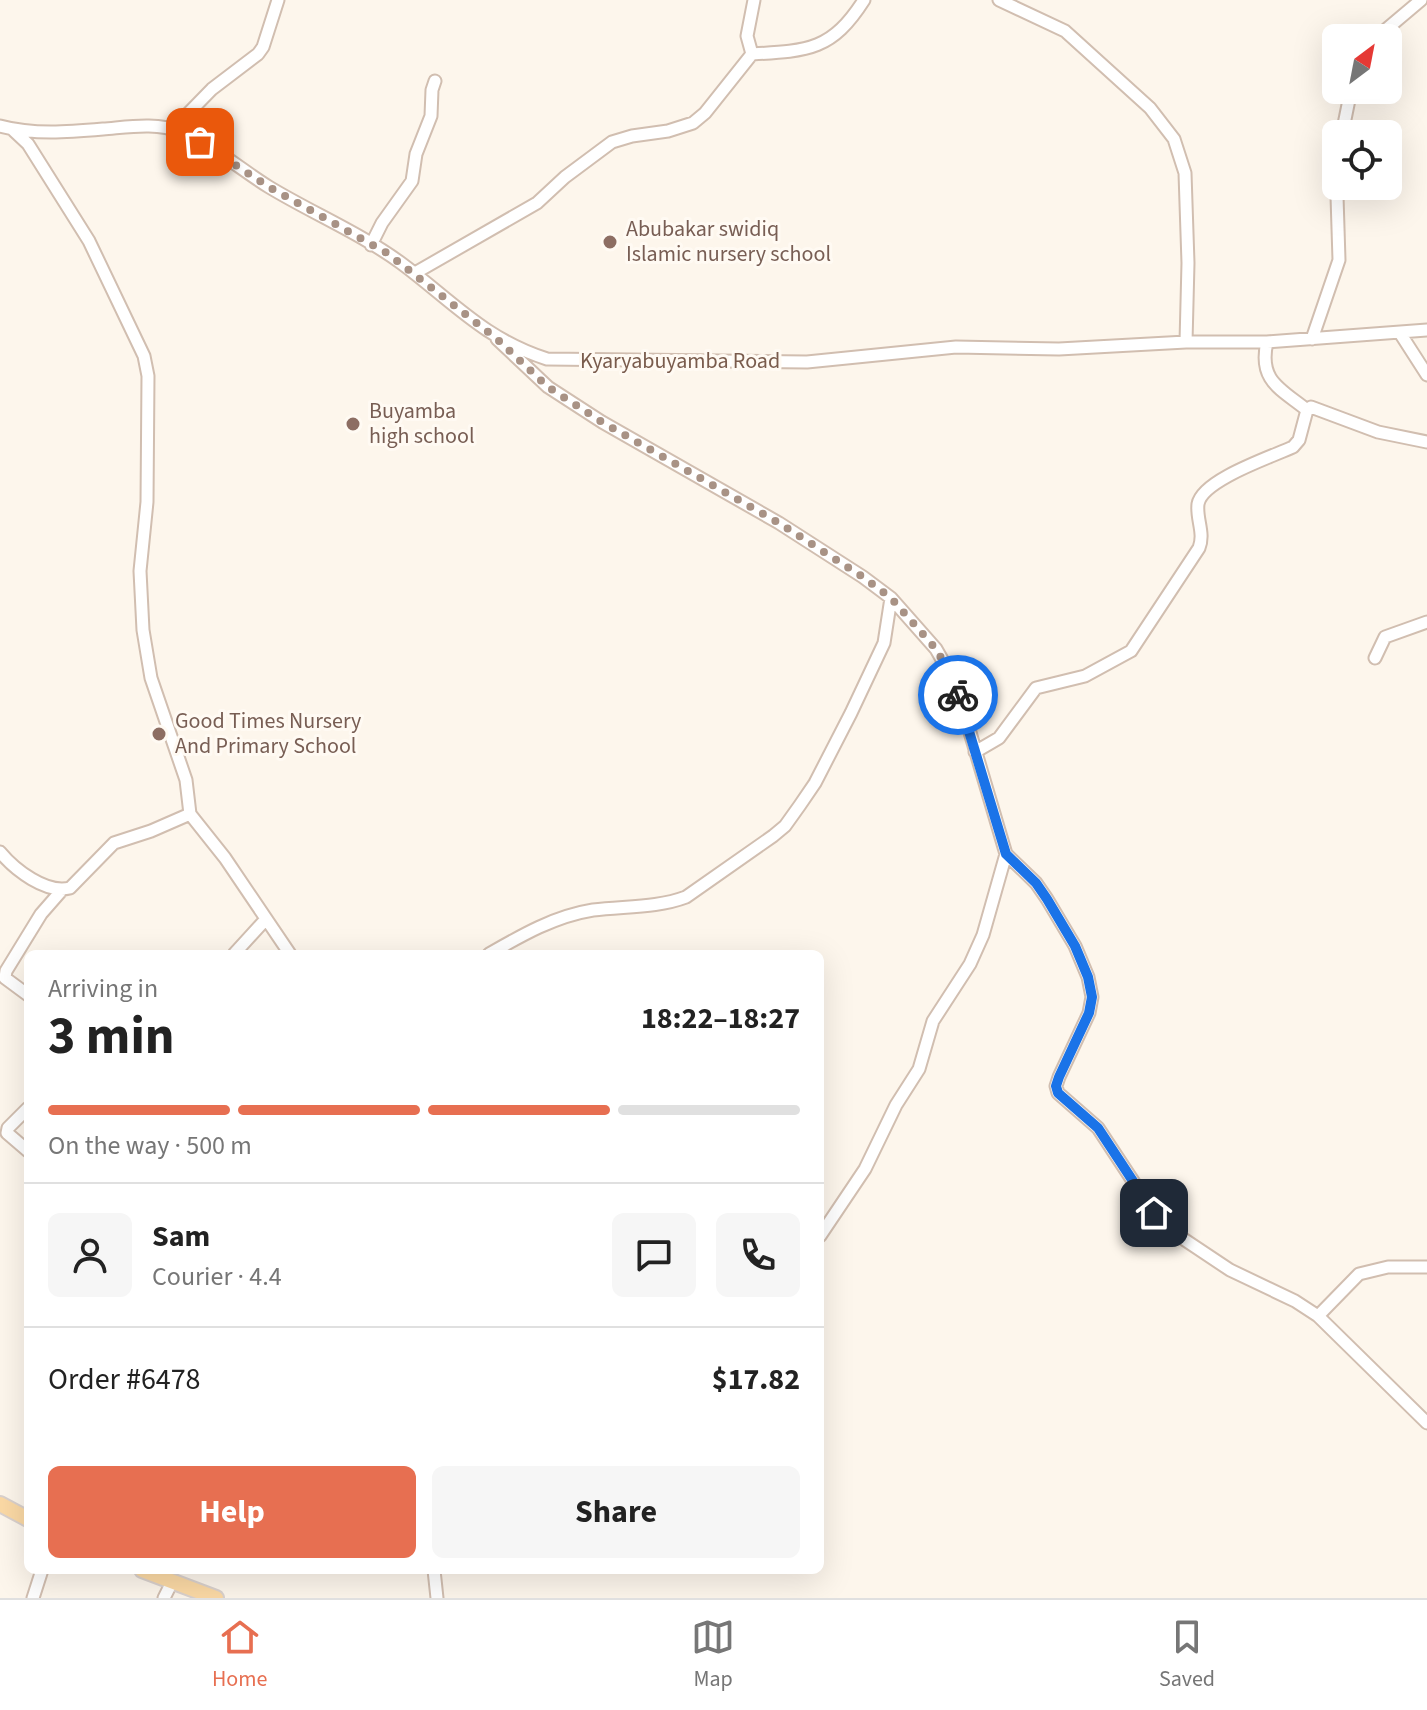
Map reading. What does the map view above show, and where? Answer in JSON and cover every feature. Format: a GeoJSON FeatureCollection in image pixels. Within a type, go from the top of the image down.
{"type":"FeatureCollection","features":[{"type":"Feature","properties":{"kind":"main road"},"geometry":{"type":"LineString","coordinates":[[0,1504],[24,1517]]}},
{"type":"Feature","properties":{"kind":"main road"},"geometry":{"type":"LineString","coordinates":[[152,1574],[216,1598]]}},
{"type":"Feature","properties":{"kind":"street"},"geometry":{"type":"LineString","coordinates":[[173,129],[212,89],[258,54],[278,0]]}},
{"type":"Feature","properties":{"kind":"street"},"geometry":{"type":"LineString","coordinates":[[752,54],[747,36],[754,0]]}},
{"type":"Feature","properties":{"kind":"street"},"geometry":{"type":"LineString","coordinates":[[415,273],[537,203],[565,177],[612,142],[693,123],[705,113],[752,54],[823,43],[835,37],[864,0]]}},
{"type":"Feature","properties":{"kind":"street"},"geometry":{"type":"LineString","coordinates":[[999,0],[1065,31],[1150,108],[1174,139],[1185,173],[1188,263],[1186,342]]}},
{"type":"Feature","properties":{"kind":"street"},"geometry":{"type":"LineString","coordinates":[[1393,24],[1421,0]]}},
{"type":"Feature","properties":{"kind":"street"},"geometry":{"type":"LineString","coordinates":[[371,245],[382,223],[412,181],[416,154],[431,116],[435,81]]}},
{"type":"Feature","properties":{"kind":"street","name":"Kyaryabuyamba Road"},"geometry":{"type":"LineString","coordinates":[[6,128],[71,132],[145,125],[173,129],[387,253],[497,339],[547,359],[807,362],[956,347],[1059,349],[1186,342],[1267,342],[1427,330]]}},
{"type":"Feature","properties":{"kind":"street"},"geometry":{"type":"LineString","coordinates":[[6,128],[28,144],[89,241],[144,356],[148,386],[147,502],[140,571],[143,630],[151,678],[186,780],[190,814],[225,858],[287,950]]}},
{"type":"Feature","properties":{"kind":"street"},"geometry":{"type":"LineString","coordinates":[[1312,339],[1339,260],[1337,200]]}},
{"type":"Feature","properties":{"kind":"street"},"geometry":{"type":"LineString","coordinates":[[1400,333],[1427,375]]}},
{"type":"Feature","properties":{"kind":"street"},"geometry":{"type":"LineString","coordinates":[[497,339],[548,387],[853,570],[891,598],[936,649],[961,702],[1006,854],[1036,883],[1047,899],[1075,946],[1088,977],[1092,997],[1089,1013],[1059,1077],[1056,1086],[1058,1093],[1098,1128],[1167,1228],[1230,1270],[1295,1301],[1318,1316],[1427,1423]]}},
{"type":"Feature","properties":{"kind":"street"},"geometry":{"type":"LineString","coordinates":[[1267,342],[1264,356],[1266,373],[1279,388],[1307,410]]}},
{"type":"Feature","properties":{"kind":"street"},"geometry":{"type":"LineString","coordinates":[[975,752],[999,738],[1036,688],[1085,676],[1131,651],[1199,548],[1202,540],[1198,509],[1203,494],[1218,481],[1293,447],[1299,440],[1307,410],[1311,407],[1378,432],[1427,442]]}},
{"type":"Feature","properties":{"kind":"street"},"geometry":{"type":"LineString","coordinates":[[496,950],[535,928],[590,911],[669,903],[686,897],[785,826],[815,783],[884,643],[891,598]]}},
{"type":"Feature","properties":{"kind":"street"},"geometry":{"type":"LineString","coordinates":[[1375,658],[1381,643],[1391,633],[1427,622]]}},
{"type":"Feature","properties":{"kind":"street"},"geometry":{"type":"LineString","coordinates":[[0,852],[30,877],[62,890],[70,888],[114,843],[190,814]]}},
{"type":"Feature","properties":{"kind":"street"},"geometry":{"type":"LineString","coordinates":[[824,1230],[871,1158],[896,1105],[919,1069],[933,1021],[970,964],[983,935],[1006,854]]}},
{"type":"Feature","properties":{"kind":"street"},"geometry":{"type":"LineString","coordinates":[[24,992],[5,978],[6,971],[41,914],[62,890]]}},
{"type":"Feature","properties":{"kind":"street"},"geometry":{"type":"LineString","coordinates":[[238,950],[266,919]]}},
{"type":"Feature","properties":{"kind":"street"},"geometry":{"type":"LineString","coordinates":[[24,1112],[7,1133],[24,1148]]}},
{"type":"Feature","properties":{"kind":"street"},"geometry":{"type":"LineString","coordinates":[[1318,1316],[1359,1274],[1388,1267],[1427,1267]]}},
{"type":"Feature","properties":{"kind":"street"},"geometry":{"type":"LineString","coordinates":[[33,1598],[41,1574]]}},
{"type":"Feature","properties":{"kind":"street"},"geometry":{"type":"LineString","coordinates":[[434,1574],[437,1598]]}},
{"type":"Feature","properties":{"kind":"street"},"geometry":{"type":"LineString","coordinates":[[164,1598],[172,1582]]}},
{"type":"Feature","properties":{"kind":"way so far"},"geometry":{"type":"LineString","coordinates":[[200,142],[269,187],[387,253],[497,339],[548,387],[602,422],[779,523],[863,577],[891,598],[936,649],[958,695]]}},
{"type":"Feature","properties":{"kind":"place","name":"Abubakar swidiq Islamic nursery school"},"geometry":{"type":"Point","coordinates":[610,242]}},
{"type":"Feature","properties":{"kind":"place","name":"Buyamba high school"},"geometry":{"type":"Point","coordinates":[353,424]}},
{"type":"Feature","properties":{"kind":"place","name":"Good Times Nursery And Primary School"},"geometry":{"type":"Point","coordinates":[159,734]}},
{"type":"Feature","properties":{"kind":"route"},"geometry":{"type":"LineString","coordinates":[[958,695],[1006,854],[1036,883],[1047,899],[1075,946],[1088,977],[1092,997],[1089,1013],[1059,1077],[1056,1086],[1058,1093],[1064,1101],[1090,1118],[1154,1213]]}}]}
